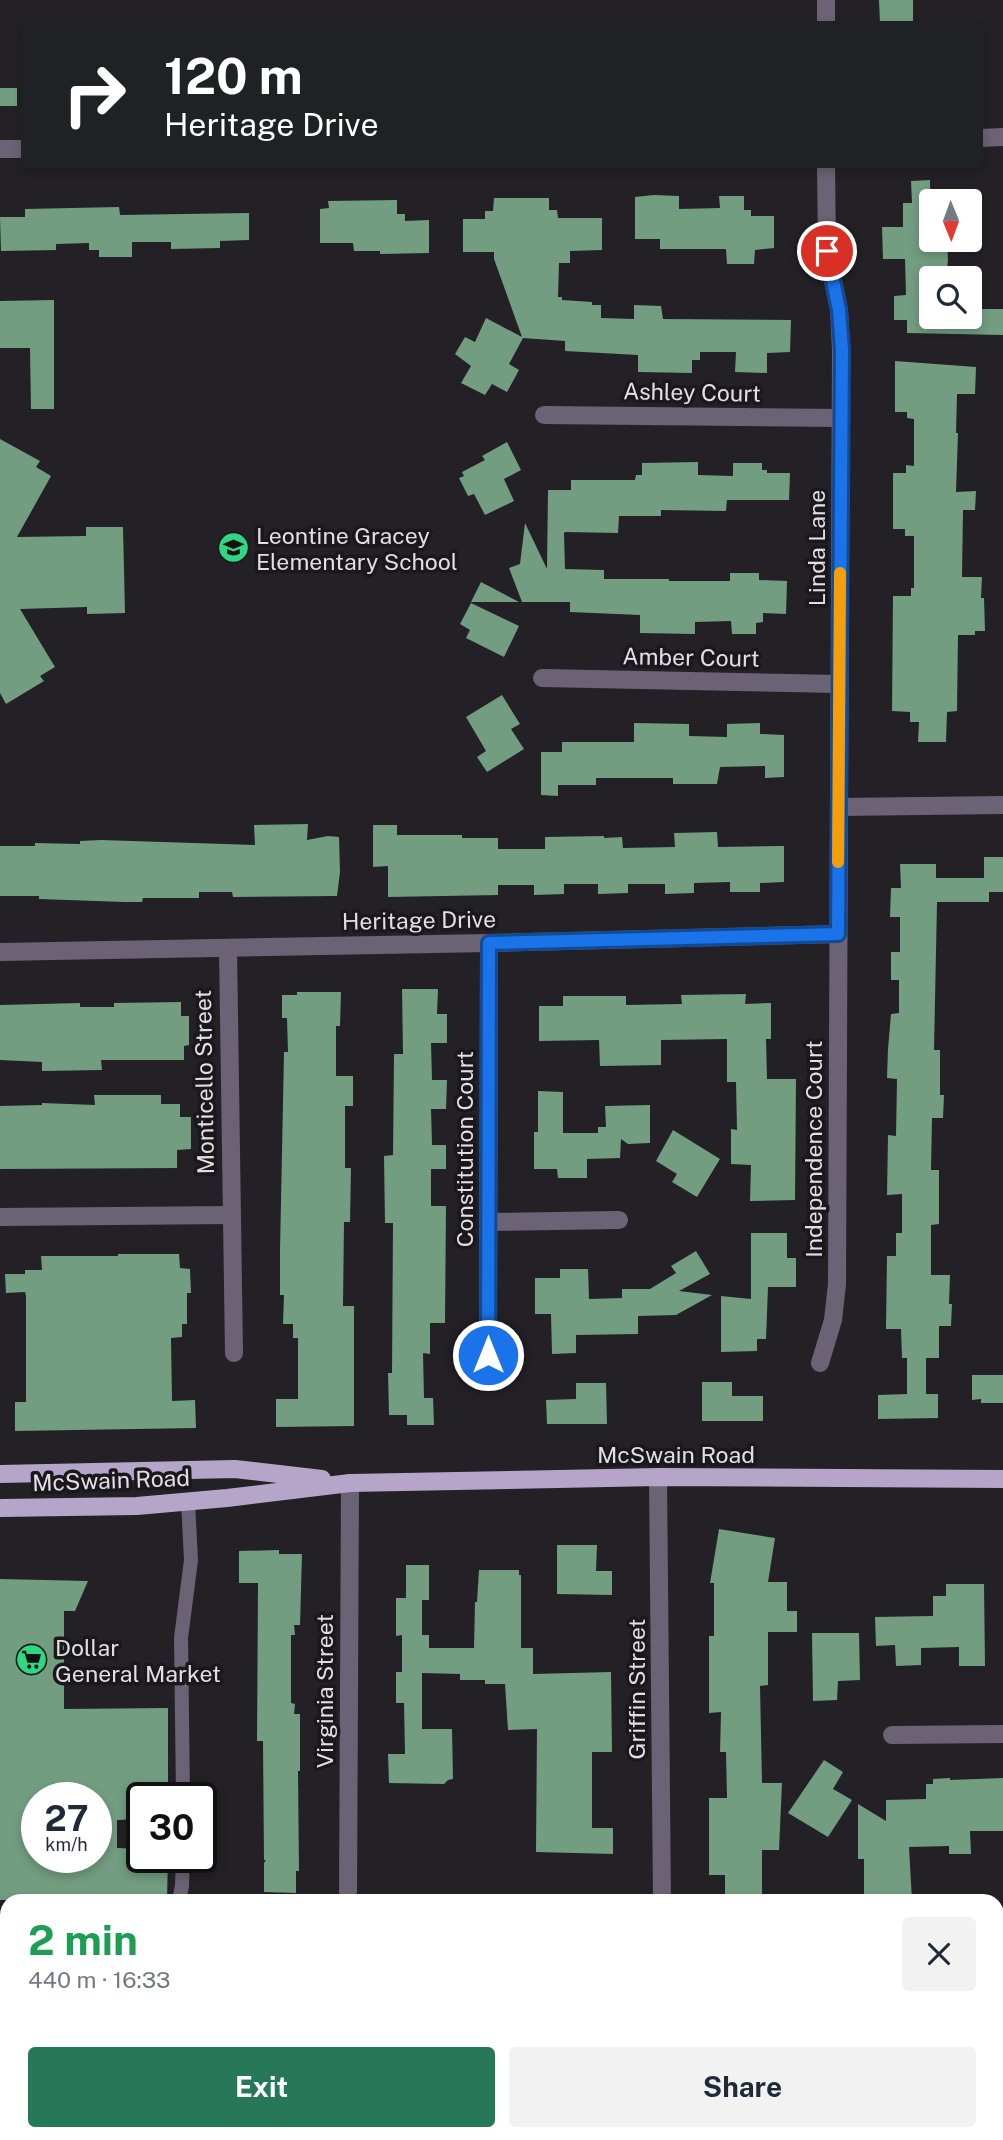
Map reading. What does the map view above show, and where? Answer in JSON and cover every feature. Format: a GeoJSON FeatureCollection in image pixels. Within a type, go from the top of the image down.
{"type":"FeatureCollection","features":[{"type":"Feature","properties":{"kind":"main road","name":"McSwain Road"},"geometry":{"type":"LineString","coordinates":[[0,1474],[235,1469],[350,1483]]}},
{"type":"Feature","properties":{"kind":"main road","name":"McSwain Road"},"geometry":{"type":"LineString","coordinates":[[0,1508],[136,1506],[350,1483],[658,1477],[1003,1479]]}},
{"type":"Feature","properties":{"kind":"street"},"geometry":{"type":"LineString","coordinates":[[826,0],[826,21]]}},
{"type":"Feature","properties":{"kind":"street"},"geometry":{"type":"LineString","coordinates":[[983,138],[1003,137]]}},
{"type":"Feature","properties":{"kind":"street"},"geometry":{"type":"LineString","coordinates":[[0,149],[21,149]]}},
{"type":"Feature","properties":{"kind":"street","name":"Linda Lane"},"geometry":{"type":"LineString","coordinates":[[826,168],[827,251],[839,310],[842,350],[838,934]]}},
{"type":"Feature","properties":{"kind":"street","name":"Ashley Court"},"geometry":{"type":"LineString","coordinates":[[544,415],[841,418]]}},
{"type":"Feature","properties":{"kind":"street","name":"Amber Court"},"geometry":{"type":"LineString","coordinates":[[542,678],[839,684]]}},
{"type":"Feature","properties":{"kind":"street"},"geometry":{"type":"LineString","coordinates":[[839,807],[1003,805]]}},
{"type":"Feature","properties":{"kind":"street","name":"Heritage Drive"},"geometry":{"type":"LineString","coordinates":[[0,952],[838,934]]}},
{"type":"Feature","properties":{"kind":"street","name":"Independence Court"},"geometry":{"type":"LineString","coordinates":[[820,1363],[834,1320],[837,1284],[838,934]]}},
{"type":"Feature","properties":{"kind":"street","name":"Constitution Court"},"geometry":{"type":"LineString","coordinates":[[488,1355],[489,943]]}},
{"type":"Feature","properties":{"kind":"street","name":"Monticello Street"},"geometry":{"type":"LineString","coordinates":[[228,948],[234,1353]]}},
{"type":"Feature","properties":{"kind":"street"},"geometry":{"type":"LineString","coordinates":[[0,1217],[230,1215]]}},
{"type":"Feature","properties":{"kind":"street"},"geometry":{"type":"LineString","coordinates":[[488,1222],[620,1220]]}},
{"type":"Feature","properties":{"kind":"street","name":"Griffin Street"},"geometry":{"type":"LineString","coordinates":[[658,1477],[662,1894]]}},
{"type":"Feature","properties":{"kind":"street","name":"Virginia Street"},"geometry":{"type":"LineString","coordinates":[[348,1894],[350,1483]]}},
{"type":"Feature","properties":{"kind":"street"},"geometry":{"type":"LineString","coordinates":[[892,1735],[1003,1734]]}},
{"type":"Feature","properties":{"kind":"lane"},"geometry":{"type":"LineString","coordinates":[[183,1782],[181,1638],[191,1560],[188,1502]]}},
{"type":"Feature","properties":{"kind":"lane"},"geometry":{"type":"LineString","coordinates":[[180,1894],[182,1873]]}},
{"type":"Feature","properties":{"kind":"building"},"geometry":{"type":"Polygon","coordinates":[[[879,0],[913,0],[913,21],[880,21],[879,0]]]}},
{"type":"Feature","properties":{"kind":"building"},"geometry":{"type":"Polygon","coordinates":[[[0,88],[17,88],[17,106],[0,106],[0,88]]]}},
{"type":"Feature","properties":{"kind":"building"},"geometry":{"type":"Polygon","coordinates":[[[930,180],[930,189],[919,189],[919,252],[948,252],[947,266],[919,266],[919,329],[982,329],[982,309],[1003,309],[1003,335],[907,333],[907,320],[894,320],[894,296],[906,295],[905,259],[883,259],[882,227],[903,227],[903,203],[912,203],[911,181],[930,180]]]}},
{"type":"Feature","properties":{"kind":"building"},"geometry":{"type":"Polygon","coordinates":[[[679,196],[679,209],[720,208],[719,196],[744,196],[744,210],[751,210],[751,216],[774,216],[774,248],[755,250],[754,264],[727,264],[726,249],[660,249],[660,239],[635,239],[635,197],[679,196]]]}},
{"type":"Feature","properties":{"kind":"building"},"geometry":{"type":"Polygon","coordinates":[[[494,198],[549,198],[549,210],[557,210],[558,218],[602,218],[602,250],[570,251],[570,263],[559,263],[558,297],[562,297],[562,300],[601,305],[601,318],[634,319],[634,305],[661,306],[663,319],[791,320],[790,352],[767,353],[767,373],[735,372],[736,352],[700,352],[700,360],[692,360],[692,373],[638,372],[638,355],[565,351],[565,341],[523,338],[509,364],[519,370],[507,392],[492,384],[485,395],[461,383],[471,366],[455,354],[465,337],[475,342],[486,318],[522,337],[494,259],[494,252],[463,252],[463,219],[485,219],[485,211],[493,211],[494,198]]]}},
{"type":"Feature","properties":{"kind":"building"},"geometry":{"type":"Polygon","coordinates":[[[397,200],[397,214],[405,214],[405,221],[429,220],[429,253],[380,254],[380,251],[354,251],[353,243],[320,243],[320,209],[329,208],[328,201],[397,200]]]}},
{"type":"Feature","properties":{"kind":"building"},"geometry":{"type":"Polygon","coordinates":[[[119,207],[120,215],[249,213],[249,240],[220,241],[220,248],[171,249],[171,242],[132,242],[132,257],[99,257],[99,250],[89,250],[89,243],[56,244],[56,250],[1,251],[0,217],[25,217],[25,209],[119,207]]]}},
{"type":"Feature","properties":{"kind":"building"},"geometry":{"type":"Polygon","coordinates":[[[54,300],[54,409],[31,409],[30,348],[0,348],[0,301],[54,300]]]}},
{"type":"Feature","properties":{"kind":"building"},"geometry":{"type":"Polygon","coordinates":[[[895,361],[976,367],[975,394],[957,394],[956,492],[976,491],[975,510],[963,510],[962,577],[982,577],[981,598],[984,598],[985,631],[975,631],[975,635],[958,635],[957,711],[947,712],[946,742],[918,742],[919,722],[910,722],[910,712],[892,711],[893,596],[911,596],[911,588],[914,588],[914,536],[905,536],[905,529],[893,529],[893,473],[906,473],[906,465],[914,466],[914,419],[907,418],[907,412],[895,412],[895,361]]]}},
{"type":"Feature","properties":{"kind":"building"},"geometry":{"type":"Polygon","coordinates":[[[0,439],[40,461],[36,467],[51,476],[17,537],[86,536],[86,527],[123,527],[125,613],[87,614],[87,607],[20,609],[55,667],[40,676],[44,681],[6,704],[0,693],[0,439]]]}},
{"type":"Feature","properties":{"kind":"building"},"geometry":{"type":"Polygon","coordinates":[[[507,442],[521,470],[504,479],[514,501],[485,515],[474,494],[468,496],[459,478],[464,476],[462,472],[485,460],[482,456],[507,442]]]}},
{"type":"Feature","properties":{"kind":"building"},"geometry":{"type":"Polygon","coordinates":[[[698,462],[698,475],[733,476],[733,463],[762,463],[762,470],[767,470],[767,473],[790,473],[789,500],[727,500],[726,511],[661,510],[661,516],[619,516],[618,533],[565,532],[565,569],[604,570],[604,579],[669,581],[730,581],[730,573],[759,573],[759,580],[787,581],[786,614],[763,613],[763,622],[756,623],[756,634],[732,634],[731,621],[695,622],[695,634],[640,633],[640,615],[570,612],[570,602],[522,602],[509,568],[520,564],[525,523],[547,569],[548,490],[571,490],[571,480],[635,480],[636,475],[642,475],[642,463],[698,462]]]}},
{"type":"Feature","properties":{"kind":"building"},"geometry":{"type":"Polygon","coordinates":[[[481,582],[519,602],[471,602],[481,582]]]}},
{"type":"Feature","properties":{"kind":"building"},"geometry":{"type":"Polygon","coordinates":[[[471,603],[519,626],[504,657],[466,638],[470,630],[460,624],[471,603]]]}},
{"type":"Feature","properties":{"kind":"building"},"geometry":{"type":"Polygon","coordinates":[[[502,695],[520,724],[511,729],[524,749],[487,772],[477,757],[486,751],[466,717],[502,695]]]}},
{"type":"Feature","properties":{"kind":"building"},"geometry":{"type":"Polygon","coordinates":[[[634,723],[689,724],[689,736],[727,737],[727,724],[760,723],[760,734],[784,735],[784,777],[765,778],[765,766],[720,767],[717,784],[673,784],[673,778],[596,778],[596,785],[558,785],[558,796],[541,795],[541,752],[562,752],[562,742],[634,742],[634,723]]]}},
{"type":"Feature","properties":{"kind":"building"},"geometry":{"type":"Polygon","coordinates":[[[308,824],[307,840],[339,837],[340,872],[337,896],[233,897],[232,892],[199,892],[199,898],[143,898],[142,902],[124,902],[0,896],[0,846],[35,846],[35,843],[80,844],[80,841],[101,840],[255,845],[254,825],[308,824]]]}},
{"type":"Feature","properties":{"kind":"building"},"geometry":{"type":"Polygon","coordinates":[[[373,825],[397,825],[397,835],[498,838],[498,849],[545,849],[545,837],[604,836],[622,837],[623,848],[675,847],[674,833],[717,832],[718,847],[784,846],[784,882],[760,883],[760,892],[730,892],[730,882],[694,883],[694,893],[665,894],[665,884],[628,884],[628,893],[598,894],[598,884],[564,884],[564,894],[534,895],[534,885],[498,885],[498,895],[388,897],[388,866],[373,867],[373,825]]]}},
{"type":"Feature","properties":{"kind":"building"},"geometry":{"type":"Polygon","coordinates":[[[984,857],[1003,857],[1003,892],[989,892],[989,902],[937,902],[934,1050],[940,1050],[940,1095],[944,1095],[943,1118],[932,1118],[931,1170],[939,1170],[939,1224],[931,1225],[931,1275],[950,1275],[949,1304],[952,1304],[951,1326],[939,1326],[939,1358],[926,1358],[926,1394],[938,1394],[938,1418],[878,1419],[878,1395],[907,1394],[907,1358],[902,1358],[901,1329],[886,1329],[887,1256],[896,1256],[896,1233],[902,1233],[902,1194],[887,1195],[888,1135],[896,1136],[897,1079],[887,1078],[888,1049],[891,1014],[899,1013],[899,980],[891,980],[891,952],[900,952],[900,917],[890,917],[891,888],[901,888],[900,864],[936,864],[936,878],[984,878],[984,857]]]}},
{"type":"Feature","properties":{"kind":"building"},"geometry":{"type":"Polygon","coordinates":[[[402,989],[438,989],[437,1014],[447,1014],[447,1043],[431,1043],[432,1080],[447,1080],[446,1109],[431,1109],[432,1145],[446,1145],[446,1169],[431,1169],[431,1206],[446,1206],[445,1323],[430,1323],[430,1354],[423,1353],[424,1398],[433,1398],[434,1425],[407,1425],[407,1415],[389,1415],[388,1373],[392,1373],[393,1223],[385,1223],[384,1156],[393,1155],[394,1054],[403,1054],[402,989]]]}},
{"type":"Feature","properties":{"kind":"building"},"geometry":{"type":"Polygon","coordinates":[[[297,992],[341,992],[340,1026],[336,1026],[336,1076],[353,1076],[353,1106],[345,1106],[345,1168],[351,1168],[350,1222],[344,1222],[343,1306],[354,1306],[354,1426],[276,1427],[276,1399],[298,1399],[298,1338],[293,1338],[293,1324],[283,1324],[284,1295],[280,1295],[284,1052],[288,1052],[287,1018],[282,1018],[282,995],[297,995],[297,992]]]}},
{"type":"Feature","properties":{"kind":"building"},"geometry":{"type":"Polygon","coordinates":[[[746,994],[745,1004],[771,1003],[771,1039],[766,1039],[767,1079],[796,1079],[795,1200],[750,1201],[751,1165],[731,1164],[731,1129],[737,1130],[736,1082],[727,1082],[727,1039],[661,1040],[661,1065],[600,1066],[599,1040],[539,1041],[539,1006],[563,1006],[563,996],[626,996],[626,1005],[682,1004],[681,995],[746,994]]]}},
{"type":"Feature","properties":{"kind":"building"},"geometry":{"type":"Polygon","coordinates":[[[181,1002],[181,1016],[189,1016],[189,1045],[184,1046],[184,1060],[101,1060],[102,1070],[42,1071],[42,1062],[0,1060],[0,1005],[80,1003],[80,1007],[114,1007],[114,1003],[181,1002]]]}},
{"type":"Feature","properties":{"kind":"building"},"geometry":{"type":"Polygon","coordinates":[[[538,1091],[563,1092],[563,1133],[598,1133],[598,1127],[606,1127],[605,1106],[650,1105],[650,1143],[628,1144],[621,1139],[620,1158],[587,1159],[587,1178],[558,1178],[557,1169],[534,1169],[538,1091]]]}},
{"type":"Feature","properties":{"kind":"building"},"geometry":{"type":"Polygon","coordinates":[[[94,1095],[161,1095],[161,1104],[180,1104],[180,1117],[191,1117],[191,1149],[177,1150],[177,1168],[0,1169],[0,1106],[42,1103],[95,1105],[94,1095]]]}},
{"type":"Feature","properties":{"kind":"building"},"geometry":{"type":"Polygon","coordinates":[[[673,1130],[720,1159],[697,1197],[672,1182],[677,1174],[656,1161],[673,1130]]]}},
{"type":"Feature","properties":{"kind":"building"},"geometry":{"type":"Polygon","coordinates":[[[751,1233],[787,1233],[787,1258],[796,1258],[796,1287],[768,1287],[766,1339],[757,1339],[757,1351],[721,1352],[721,1296],[751,1299],[751,1233]]]}},
{"type":"Feature","properties":{"kind":"building"},"geometry":{"type":"Polygon","coordinates":[[[696,1251],[710,1274],[679,1291],[712,1295],[676,1315],[638,1316],[638,1334],[576,1335],[576,1353],[552,1354],[551,1314],[535,1314],[535,1278],[560,1278],[560,1269],[588,1269],[589,1299],[622,1298],[622,1289],[650,1289],[676,1273],[671,1266],[696,1251]]]}},
{"type":"Feature","properties":{"kind":"building"},"geometry":{"type":"Polygon","coordinates":[[[179,1254],[180,1268],[190,1269],[191,1293],[187,1293],[187,1324],[182,1324],[182,1337],[171,1338],[172,1401],[195,1400],[196,1428],[15,1431],[15,1402],[26,1402],[26,1296],[25,1292],[6,1293],[5,1274],[25,1274],[25,1270],[42,1270],[41,1256],[179,1254]]]}},
{"type":"Feature","properties":{"kind":"building"},"geometry":{"type":"Polygon","coordinates":[[[972,1375],[1003,1375],[1003,1403],[981,1403],[981,1399],[972,1400],[972,1375]]]}},
{"type":"Feature","properties":{"kind":"building"},"geometry":{"type":"Polygon","coordinates":[[[702,1382],[732,1382],[732,1396],[763,1396],[763,1421],[702,1421],[702,1382]]]}},
{"type":"Feature","properties":{"kind":"building"},"geometry":{"type":"Polygon","coordinates":[[[576,1383],[606,1383],[607,1424],[547,1424],[546,1400],[576,1399],[576,1383]]]}},
{"type":"Feature","properties":{"kind":"building"},"geometry":{"type":"Polygon","coordinates":[[[719,1529],[775,1538],[768,1582],[787,1582],[787,1611],[797,1611],[797,1632],[768,1632],[768,1685],[760,1686],[762,1783],[782,1783],[779,1850],[762,1850],[762,1894],[725,1894],[725,1875],[709,1875],[709,1798],[727,1798],[726,1752],[720,1752],[721,1712],[709,1713],[709,1636],[714,1636],[714,1583],[710,1583],[719,1529]]]}},
{"type":"Feature","properties":{"kind":"building"},"geometry":{"type":"Polygon","coordinates":[[[557,1545],[597,1545],[596,1571],[612,1571],[612,1595],[557,1594],[557,1545]]]}},
{"type":"Feature","properties":{"kind":"building"},"geometry":{"type":"Polygon","coordinates":[[[279,1550],[279,1554],[302,1554],[300,1625],[294,1625],[295,1635],[291,1635],[291,1703],[295,1704],[294,1714],[300,1714],[299,1871],[296,1871],[296,1893],[264,1892],[266,1860],[263,1741],[257,1741],[258,1583],[239,1583],[239,1551],[279,1550]]]}},
{"type":"Feature","properties":{"kind":"building"},"geometry":{"type":"Polygon","coordinates":[[[406,1565],[429,1565],[429,1600],[422,1600],[422,1635],[429,1635],[429,1648],[474,1648],[479,1570],[519,1570],[521,1648],[533,1648],[533,1674],[611,1672],[612,1752],[592,1752],[592,1828],[613,1828],[613,1854],[536,1852],[537,1729],[508,1730],[505,1684],[485,1684],[485,1680],[460,1680],[460,1674],[422,1673],[422,1729],[452,1729],[453,1779],[444,1784],[389,1783],[388,1754],[405,1754],[404,1703],[396,1703],[396,1672],[402,1672],[402,1635],[396,1636],[396,1598],[406,1598],[406,1565]]]}},
{"type":"Feature","properties":{"kind":"building"},"geometry":{"type":"Polygon","coordinates":[[[0,1579],[88,1581],[75,1611],[64,1611],[64,1709],[168,1708],[168,1782],[126,1782],[126,1820],[117,1820],[117,1848],[126,1848],[126,1873],[168,1873],[167,1894],[0,1894],[0,1579]]]}},
{"type":"Feature","properties":{"kind":"building"},"geometry":{"type":"Polygon","coordinates":[[[946,1584],[984,1584],[985,1666],[959,1666],[959,1647],[921,1648],[921,1665],[896,1666],[895,1645],[876,1646],[875,1617],[933,1616],[933,1596],[946,1596],[946,1584]]]}},
{"type":"Feature","properties":{"kind":"building"},"geometry":{"type":"Polygon","coordinates":[[[812,1633],[859,1633],[860,1680],[838,1681],[837,1700],[813,1701],[812,1633]]]}},
{"type":"Feature","properties":{"kind":"building"},"geometry":{"type":"Polygon","coordinates":[[[824,1760],[843,1772],[833,1789],[852,1800],[828,1837],[788,1813],[824,1760]]]}},
{"type":"Feature","properties":{"kind":"building"},"geometry":{"type":"Polygon","coordinates":[[[1003,1778],[1003,1831],[970,1831],[971,1854],[949,1854],[949,1846],[909,1847],[912,1894],[864,1894],[864,1859],[858,1859],[858,1804],[886,1821],[886,1800],[926,1799],[926,1784],[933,1784],[933,1779],[1003,1778]]]}},
{"type":"Feature","properties":{"kind":"slow traffic"},"geometry":{"type":"LineString","coordinates":[[838,862],[840,573]]}},
{"type":"Feature","properties":{"kind":"place","name":"Leontine Gracey Elementary School"},"geometry":{"type":"Point","coordinates":[233,548]}},
{"type":"Feature","properties":{"kind":"place","name":"Dollar General Market"},"geometry":{"type":"Point","coordinates":[32,1660]}},
{"type":"Feature","properties":{"kind":"route"},"geometry":{"type":"LineString","coordinates":[[488,1355],[489,943],[838,934],[842,350],[839,310],[827,251]]}}]}
